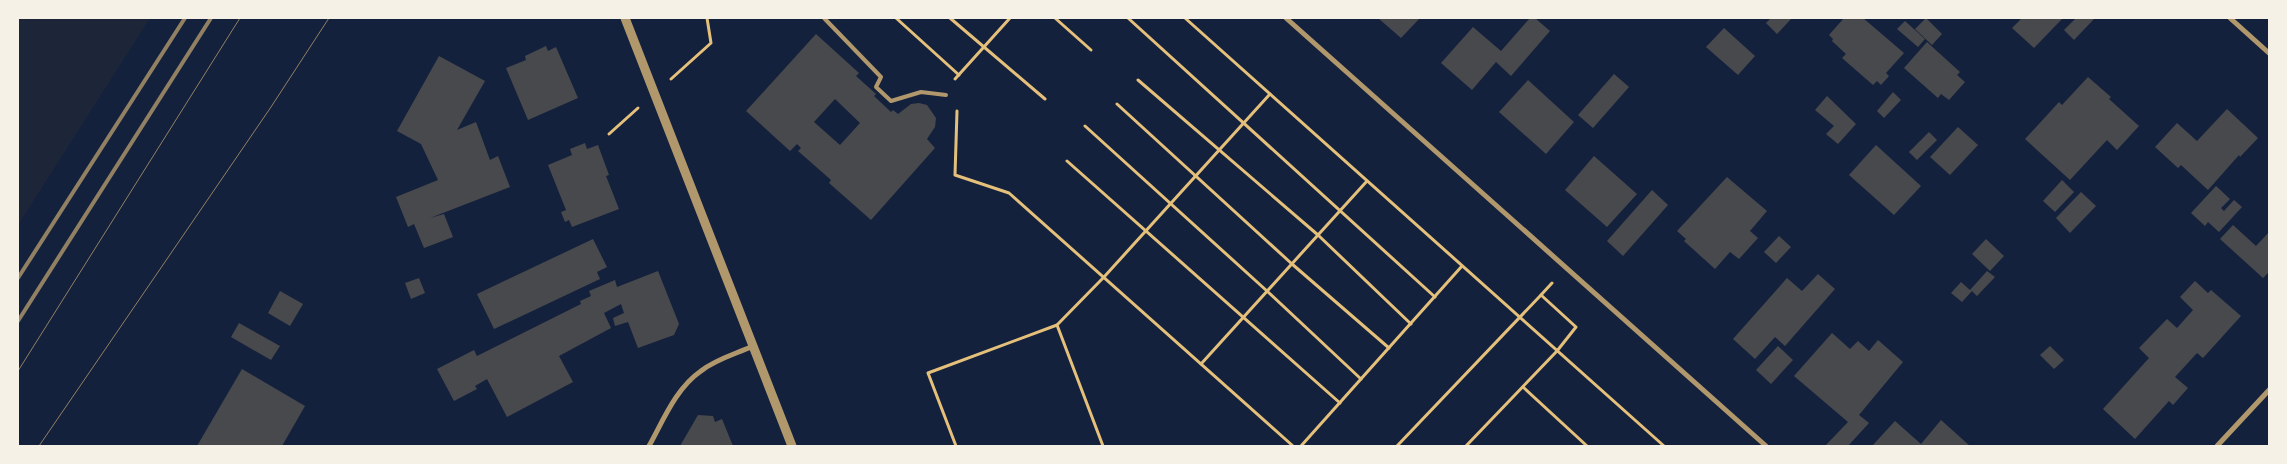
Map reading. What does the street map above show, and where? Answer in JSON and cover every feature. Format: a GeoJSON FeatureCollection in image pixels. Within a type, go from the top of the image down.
{"type":"FeatureCollection","features":[{"type":"Feature","properties":{"kind":"street"},"geometry":{"type":"LineString","coordinates":[[626,18],[792,446]]}},
{"type":"Feature","properties":{"kind":"street"},"geometry":{"type":"LineString","coordinates":[[1286,18],[1766,446]]}},
{"type":"Feature","properties":{"kind":"street"},"geometry":{"type":"LineString","coordinates":[[2230,18],[2270,54]]}},
{"type":"Feature","properties":{"kind":"street"},"geometry":{"type":"LineString","coordinates":[[648,446],[675,401],[691,379],[710,364],[753,346]]}},
{"type":"Feature","properties":{"kind":"street"},"geometry":{"type":"LineString","coordinates":[[2216,446],[2270,389]]}},
{"type":"Feature","properties":{"kind":"lane"},"geometry":{"type":"LineString","coordinates":[[824,18],[882,77],[876,86],[891,101],[921,92],[946,95]]}},
{"type":"Feature","properties":{"kind":"path"},"geometry":{"type":"LineString","coordinates":[[896,18],[959,74]]}},
{"type":"Feature","properties":{"kind":"path"},"geometry":{"type":"LineString","coordinates":[[950,18],[1045,99]]}},
{"type":"Feature","properties":{"kind":"path"},"geometry":{"type":"LineString","coordinates":[[1002,18],[1006,21]]}},
{"type":"Feature","properties":{"kind":"path"},"geometry":{"type":"LineString","coordinates":[[1055,18],[1091,50]]}},
{"type":"Feature","properties":{"kind":"path"},"geometry":{"type":"LineString","coordinates":[[1128,18],[1435,297]]}},
{"type":"Feature","properties":{"kind":"path"},"geometry":{"type":"LineString","coordinates":[[1185,18],[1664,446]]}},
{"type":"Feature","properties":{"kind":"path"},"geometry":{"type":"LineString","coordinates":[[1138,80],[1318,235],[1411,324]]}},
{"type":"Feature","properties":{"kind":"path"},"geometry":{"type":"LineString","coordinates":[[956,446],[928,373],[1057,326],[1270,94]]}},
{"type":"Feature","properties":{"kind":"path"},"geometry":{"type":"LineString","coordinates":[[1117,104],[1292,264],[1389,348]]}},
{"type":"Feature","properties":{"kind":"path"},"geometry":{"type":"LineString","coordinates":[[1084,126],[1267,291],[1361,380]]}},
{"type":"Feature","properties":{"kind":"path"},"geometry":{"type":"LineString","coordinates":[[1066,160],[1340,403]]}},
{"type":"Feature","properties":{"kind":"path"},"geometry":{"type":"LineString","coordinates":[[956,175],[1009,193],[1293,446]]}},
{"type":"Feature","properties":{"kind":"path"},"geometry":{"type":"LineString","coordinates":[[1201,364],[1367,181]]}},
{"type":"Feature","properties":{"kind":"path"},"geometry":{"type":"LineString","coordinates":[[1302,446],[1462,266]]}},
{"type":"Feature","properties":{"kind":"path"},"geometry":{"type":"LineString","coordinates":[[1398,446],[1518,316],[1567,268]]}},
{"type":"Feature","properties":{"kind":"path"},"geometry":{"type":"LineString","coordinates":[[1466,446],[1557,351],[1576,327],[1541,295]]}},
{"type":"Feature","properties":{"kind":"path"},"geometry":{"type":"LineString","coordinates":[[1057,326],[1103,446]]}},
{"type":"Feature","properties":{"kind":"path"},"geometry":{"type":"LineString","coordinates":[[1522,387],[1587,446]]}},
{"type":"Feature","properties":{"kind":"path"},"geometry":{"type":"LineString","coordinates":[[1401,443],[1406,446]]}},
{"type":"Feature","properties":{"kind":"shaded area"},"geometry":{"type":"Polygon","coordinates":[[[18,18],[150,18],[18,225],[18,18]]]}},
{"type":"Feature","properties":{"kind":"building"},"geometry":{"type":"Polygon","coordinates":[[[1378,18],[1420,18],[1401,38],[1378,18]]]}},
{"type":"Feature","properties":{"kind":"building"},"geometry":{"type":"Polygon","coordinates":[[[1530,18],[1535,18],[1550,31],[1511,76],[1496,62],[1472,90],[1441,63],[1473,27],[1501,51],[1530,18]]]}},
{"type":"Feature","properties":{"kind":"building"},"geometry":{"type":"Polygon","coordinates":[[[1771,18],[1792,18],[1777,34],[1766,23],[1771,18]]]}},
{"type":"Feature","properties":{"kind":"building"},"geometry":{"type":"Polygon","coordinates":[[[1844,18],[1863,18],[1904,53],[1886,73],[1889,76],[1881,85],[1877,81],[1873,85],[1842,58],[1846,54],[1832,41],[1833,39],[1829,35],[1844,18]]]}},
{"type":"Feature","properties":{"kind":"building"},"geometry":{"type":"Polygon","coordinates":[[[1926,18],[1942,34],[1932,45],[1915,29],[1926,18]]]}},
{"type":"Feature","properties":{"kind":"building"},"geometry":{"type":"Polygon","coordinates":[[[2022,18],[2063,18],[2034,48],[2012,28],[2022,18]]]}},
{"type":"Feature","properties":{"kind":"building"},"geometry":{"type":"Polygon","coordinates":[[[2076,18],[2095,18],[2074,40],[2064,30],[2076,18]]]}},
{"type":"Feature","properties":{"kind":"building"},"geometry":{"type":"Polygon","coordinates":[[[1905,21],[1925,39],[1918,47],[1897,29],[1905,21]]]}},
{"type":"Feature","properties":{"kind":"building"},"geometry":{"type":"Polygon","coordinates":[[[1724,28],[1755,56],[1738,75],[1706,47],[1724,28]]]}},
{"type":"Feature","properties":{"kind":"building"},"geometry":{"type":"Polygon","coordinates":[[[816,34],[859,73],[856,76],[876,94],[874,96],[891,112],[893,110],[898,114],[911,104],[927,105],[936,118],[935,127],[927,139],[935,148],[871,220],[829,183],[831,180],[798,151],[801,148],[797,144],[790,151],[746,111],[816,34]],[[835,99],[814,122],[840,145],[860,123],[835,99]]]}},
{"type":"Feature","properties":{"kind":"building"},"geometry":{"type":"Polygon","coordinates":[[[1927,42],[1960,72],[1957,75],[1965,82],[1949,100],[1941,94],[1938,98],[1904,68],[1927,42]]]}},
{"type":"Feature","properties":{"kind":"building"},"geometry":{"type":"Polygon","coordinates":[[[546,46],[548,51],[556,47],[578,98],[528,120],[506,68],[526,60],[525,56],[546,46]]]}},
{"type":"Feature","properties":{"kind":"building"},"geometry":{"type":"Polygon","coordinates":[[[439,56],[485,81],[457,130],[476,122],[490,160],[498,156],[510,187],[430,218],[444,214],[453,237],[424,248],[414,224],[408,227],[396,197],[438,180],[421,144],[397,131],[439,56]]]}},
{"type":"Feature","properties":{"kind":"building"},"geometry":{"type":"Polygon","coordinates":[[[1614,74],[1629,87],[1593,128],[1578,115],[1614,74]]]}},
{"type":"Feature","properties":{"kind":"building"},"geometry":{"type":"Polygon","coordinates":[[[2088,77],[2111,97],[2109,99],[2139,126],[2117,150],[2107,140],[2070,180],[2025,139],[2059,102],[2062,105],[2088,77]]]}},
{"type":"Feature","properties":{"kind":"building"},"geometry":{"type":"Polygon","coordinates":[[[1528,80],[1574,122],[1546,154],[1499,112],[1528,80]]]}},
{"type":"Feature","properties":{"kind":"building"},"geometry":{"type":"Polygon","coordinates":[[[1893,92],[1901,100],[1884,118],[1877,111],[1893,92]]]}},
{"type":"Feature","properties":{"kind":"building"},"geometry":{"type":"Polygon","coordinates":[[[1827,96],[1856,124],[1838,144],[1826,134],[1834,126],[1815,110],[1827,96]]]}},
{"type":"Feature","properties":{"kind":"building"},"geometry":{"type":"Polygon","coordinates":[[[2227,109],[2258,138],[2240,157],[2239,155],[2208,190],[2181,165],[2178,168],[2155,147],[2177,123],[2197,141],[2227,109]]]}},
{"type":"Feature","properties":{"kind":"building"},"geometry":{"type":"Polygon","coordinates":[[[1958,127],[1978,145],[1950,175],[1930,157],[1958,127]]]}},
{"type":"Feature","properties":{"kind":"building"},"geometry":{"type":"Polygon","coordinates":[[[1929,132],[1937,140],[1917,160],[1909,152],[1929,132]]]}},
{"type":"Feature","properties":{"kind":"building"},"geometry":{"type":"Polygon","coordinates":[[[585,143],[587,149],[598,145],[609,175],[606,176],[619,209],[572,227],[569,220],[565,222],[561,212],[566,210],[548,165],[572,155],[570,149],[585,143]]]}},
{"type":"Feature","properties":{"kind":"building"},"geometry":{"type":"Polygon","coordinates":[[[1876,145],[1921,186],[1894,215],[1849,175],[1876,145]]]}},
{"type":"Feature","properties":{"kind":"building"},"geometry":{"type":"Polygon","coordinates":[[[1594,156],[1637,194],[1607,227],[1565,190],[1594,156]]]}},
{"type":"Feature","properties":{"kind":"building"},"geometry":{"type":"Polygon","coordinates":[[[1727,177],[1767,211],[1750,231],[1758,238],[1739,259],[1730,252],[1715,269],[1684,241],[1686,239],[1677,231],[1727,177]]]}},
{"type":"Feature","properties":{"kind":"building"},"geometry":{"type":"Polygon","coordinates":[[[2062,180],[2074,192],[2055,212],[2043,201],[2062,180]]]}},
{"type":"Feature","properties":{"kind":"building"},"geometry":{"type":"Polygon","coordinates":[[[2216,186],[2230,199],[2221,208],[2224,211],[2234,200],[2242,207],[2219,232],[2208,222],[2205,226],[2191,213],[2216,186]]]}},
{"type":"Feature","properties":{"kind":"building"},"geometry":{"type":"Polygon","coordinates":[[[1652,190],[1668,205],[1623,256],[1607,241],[1652,190]]]}},
{"type":"Feature","properties":{"kind":"building"},"geometry":{"type":"Polygon","coordinates":[[[2081,192],[2096,206],[2070,233],[2056,218],[2081,192]]]}},
{"type":"Feature","properties":{"kind":"building"},"geometry":{"type":"Polygon","coordinates":[[[2233,225],[2256,246],[2270,231],[2270,271],[2263,278],[2220,239],[2233,225]]]}},
{"type":"Feature","properties":{"kind":"building"},"geometry":{"type":"Polygon","coordinates":[[[1779,236],[1791,247],[1776,263],[1764,252],[1779,236]]]}},
{"type":"Feature","properties":{"kind":"building"},"geometry":{"type":"Polygon","coordinates":[[[593,239],[607,267],[597,272],[600,279],[494,329],[477,294],[593,239]]]}},
{"type":"Feature","properties":{"kind":"building"},"geometry":{"type":"Polygon","coordinates":[[[1986,239],[2004,256],[1990,271],[1972,254],[1986,239]]]}},
{"type":"Feature","properties":{"kind":"building"},"geometry":{"type":"Polygon","coordinates":[[[658,271],[679,324],[674,335],[638,348],[628,322],[615,326],[613,318],[624,313],[621,304],[604,313],[611,328],[559,356],[573,382],[507,417],[487,379],[475,386],[477,389],[454,401],[437,369],[474,350],[477,356],[581,304],[580,301],[591,296],[589,291],[615,280],[617,287],[658,271]]]}},
{"type":"Feature","properties":{"kind":"building"},"geometry":{"type":"Polygon","coordinates":[[[1987,271],[1995,277],[1977,296],[1972,291],[1962,302],[1951,293],[1961,282],[1970,290],[1987,271]]]}},
{"type":"Feature","properties":{"kind":"building"},"geometry":{"type":"Polygon","coordinates":[[[1818,274],[1835,289],[1785,346],[1775,337],[1755,359],[1733,339],[1787,278],[1802,291],[1818,274]]]}},
{"type":"Feature","properties":{"kind":"building"},"geometry":{"type":"Polygon","coordinates":[[[419,278],[425,293],[411,299],[405,283],[419,278]]]}},
{"type":"Feature","properties":{"kind":"building"},"geometry":{"type":"Polygon","coordinates":[[[2195,281],[2208,293],[2211,290],[2241,316],[2203,358],[2197,353],[2175,377],[2188,388],[2173,405],[2169,401],[2135,439],[2103,409],[2149,358],[2139,348],[2167,319],[2177,328],[2193,310],[2180,297],[2195,281]]]}},
{"type":"Feature","properties":{"kind":"building"},"geometry":{"type":"Polygon","coordinates":[[[280,291],[303,304],[290,326],[268,313],[280,291]]]}},
{"type":"Feature","properties":{"kind":"building"},"geometry":{"type":"Polygon","coordinates":[[[239,323],[280,346],[271,360],[231,337],[239,323]]]}},
{"type":"Feature","properties":{"kind":"building"},"geometry":{"type":"Polygon","coordinates":[[[1832,333],[1850,349],[1858,341],[1869,351],[1878,340],[1903,362],[1859,415],[1869,423],[1848,446],[1825,446],[1848,422],[1794,376],[1832,333]]]}},
{"type":"Feature","properties":{"kind":"building"},"geometry":{"type":"Polygon","coordinates":[[[1778,346],[1793,360],[1771,384],[1756,370],[1778,346]]]}},
{"type":"Feature","properties":{"kind":"building"},"geometry":{"type":"Polygon","coordinates":[[[2050,346],[2064,360],[2054,369],[2040,355],[2050,346]]]}},
{"type":"Feature","properties":{"kind":"building"},"geometry":{"type":"Polygon","coordinates":[[[242,369],[305,406],[282,446],[197,446],[242,369]]]}},
{"type":"Feature","properties":{"kind":"building"},"geometry":{"type":"Polygon","coordinates":[[[698,415],[713,416],[715,422],[722,419],[733,446],[680,446],[698,415]]]}},
{"type":"Feature","properties":{"kind":"building"},"geometry":{"type":"Polygon","coordinates":[[[1941,420],[1970,446],[1872,446],[1895,421],[1921,444],[1941,420]]]}},
{"type":"Feature","properties":{"kind":"tram line"},"geometry":{"type":"LineString","coordinates":[[18,371],[240,18]]}},
{"type":"Feature","properties":{"kind":"tram line"},"geometry":{"type":"LineString","coordinates":[[39,446],[271,107],[329,18]]}},
{"type":"Feature","properties":{"kind":"railway"},"geometry":{"type":"LineString","coordinates":[[18,278],[185,18]]}},
{"type":"Feature","properties":{"kind":"railway"},"geometry":{"type":"LineString","coordinates":[[18,321],[211,18]]}}]}
